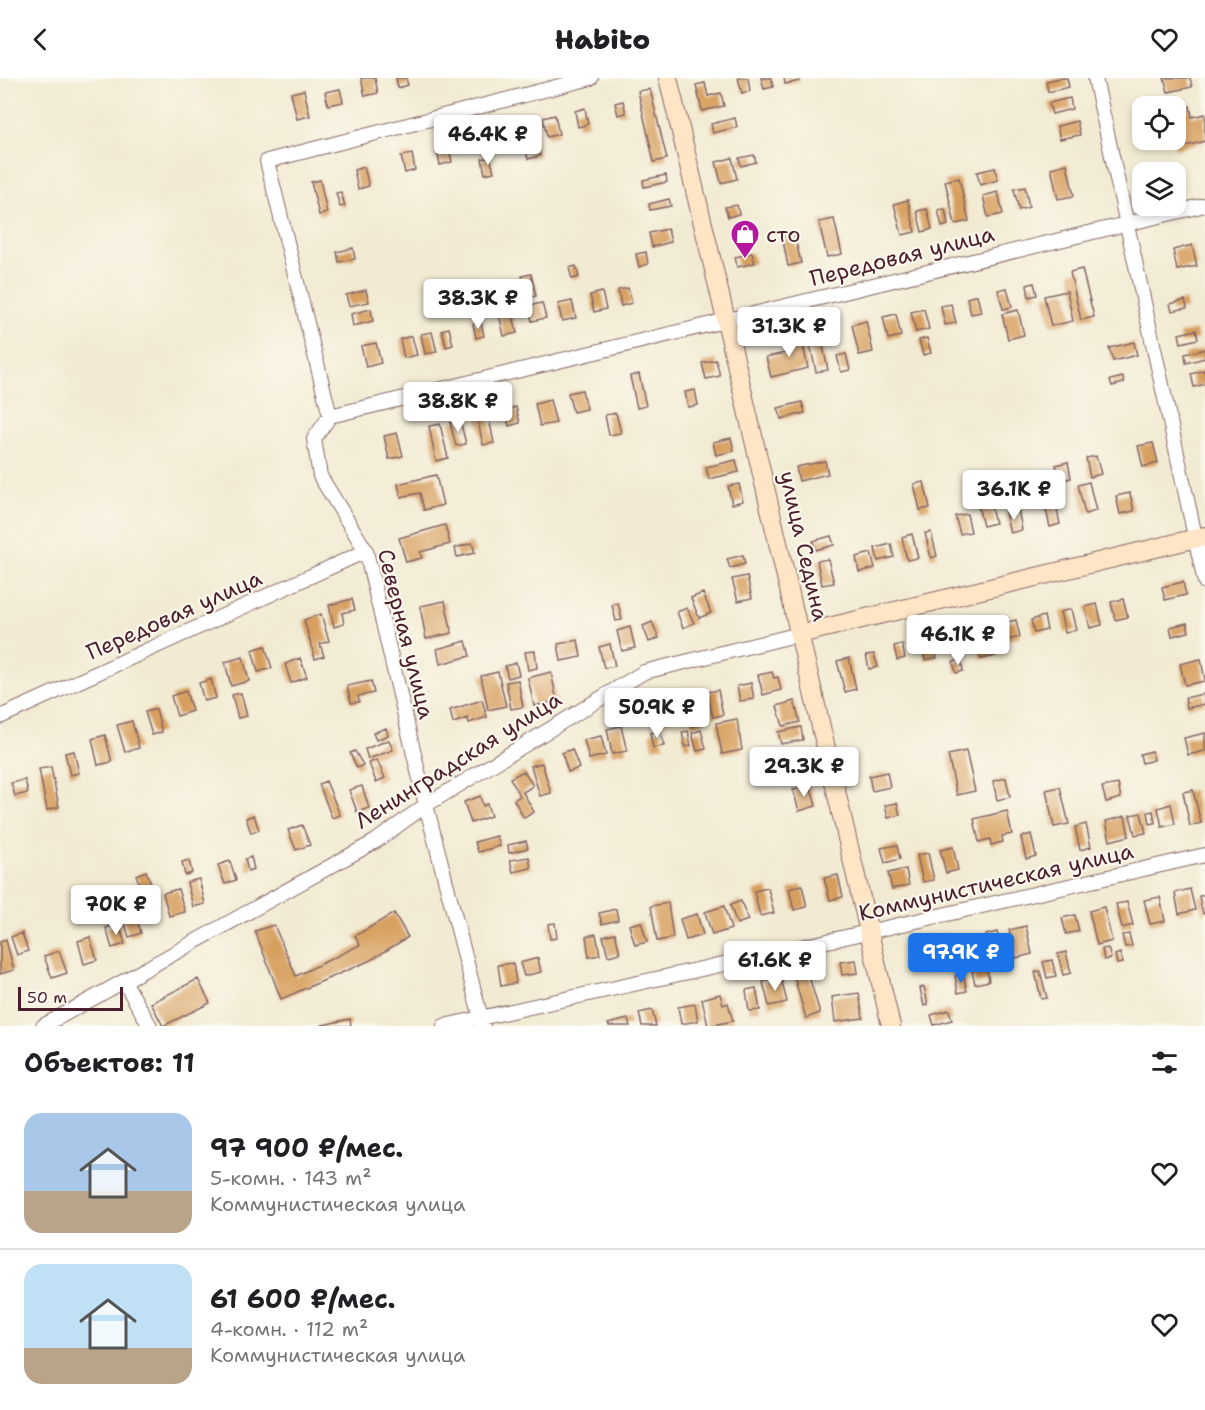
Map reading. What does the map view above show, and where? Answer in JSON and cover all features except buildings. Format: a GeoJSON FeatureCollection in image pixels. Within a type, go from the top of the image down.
{"type":"FeatureCollection","features":[{"type":"Feature","properties":{"kind":"main road","name":"улица Седина"},"geometry":{"type":"LineString","coordinates":[[668,78],[891,1026]]}},
{"type":"Feature","properties":{"kind":"main road","name":"Ленинградская улица"},"geometry":{"type":"LineString","coordinates":[[800,634],[1200,537]]}},
{"type":"Feature","properties":{"kind":"street"},"geometry":{"type":"LineString","coordinates":[[330,416],[267,161],[591,78]]}},
{"type":"Feature","properties":{"kind":"street"},"geometry":{"type":"LineString","coordinates":[[1095,78],[1200,537],[1205,582]]}},
{"type":"Feature","properties":{"kind":"street","name":"Передовая улица"},"geometry":{"type":"LineString","coordinates":[[330,416],[1205,205]]}},
{"type":"Feature","properties":{"kind":"street","name":"Северная улица"},"geometry":{"type":"LineString","coordinates":[[330,416],[314,439],[320,476],[366,551],[426,805],[482,1022]]}},
{"type":"Feature","properties":{"kind":"street","name":"Передовая улица"},"geometry":{"type":"LineString","coordinates":[[0,717],[366,551]]}},
{"type":"Feature","properties":{"kind":"street","name":"Ленинградская улица"},"geometry":{"type":"LineString","coordinates":[[43,1026],[376,841],[426,805],[644,672],[800,634]]}},
{"type":"Feature","properties":{"kind":"street","name":"Коммунистическая улица"},"geometry":{"type":"LineString","coordinates":[[444,1026],[482,1022],[1205,855]]}},
{"type":"Feature","properties":{"kind":"street"},"geometry":{"type":"LineString","coordinates":[[124,981],[150,1026]]}},
{"type":"Feature","properties":{"kind":"place","name":"сто"},"geometry":{"type":"Point","coordinates":[745,260]}}]}
